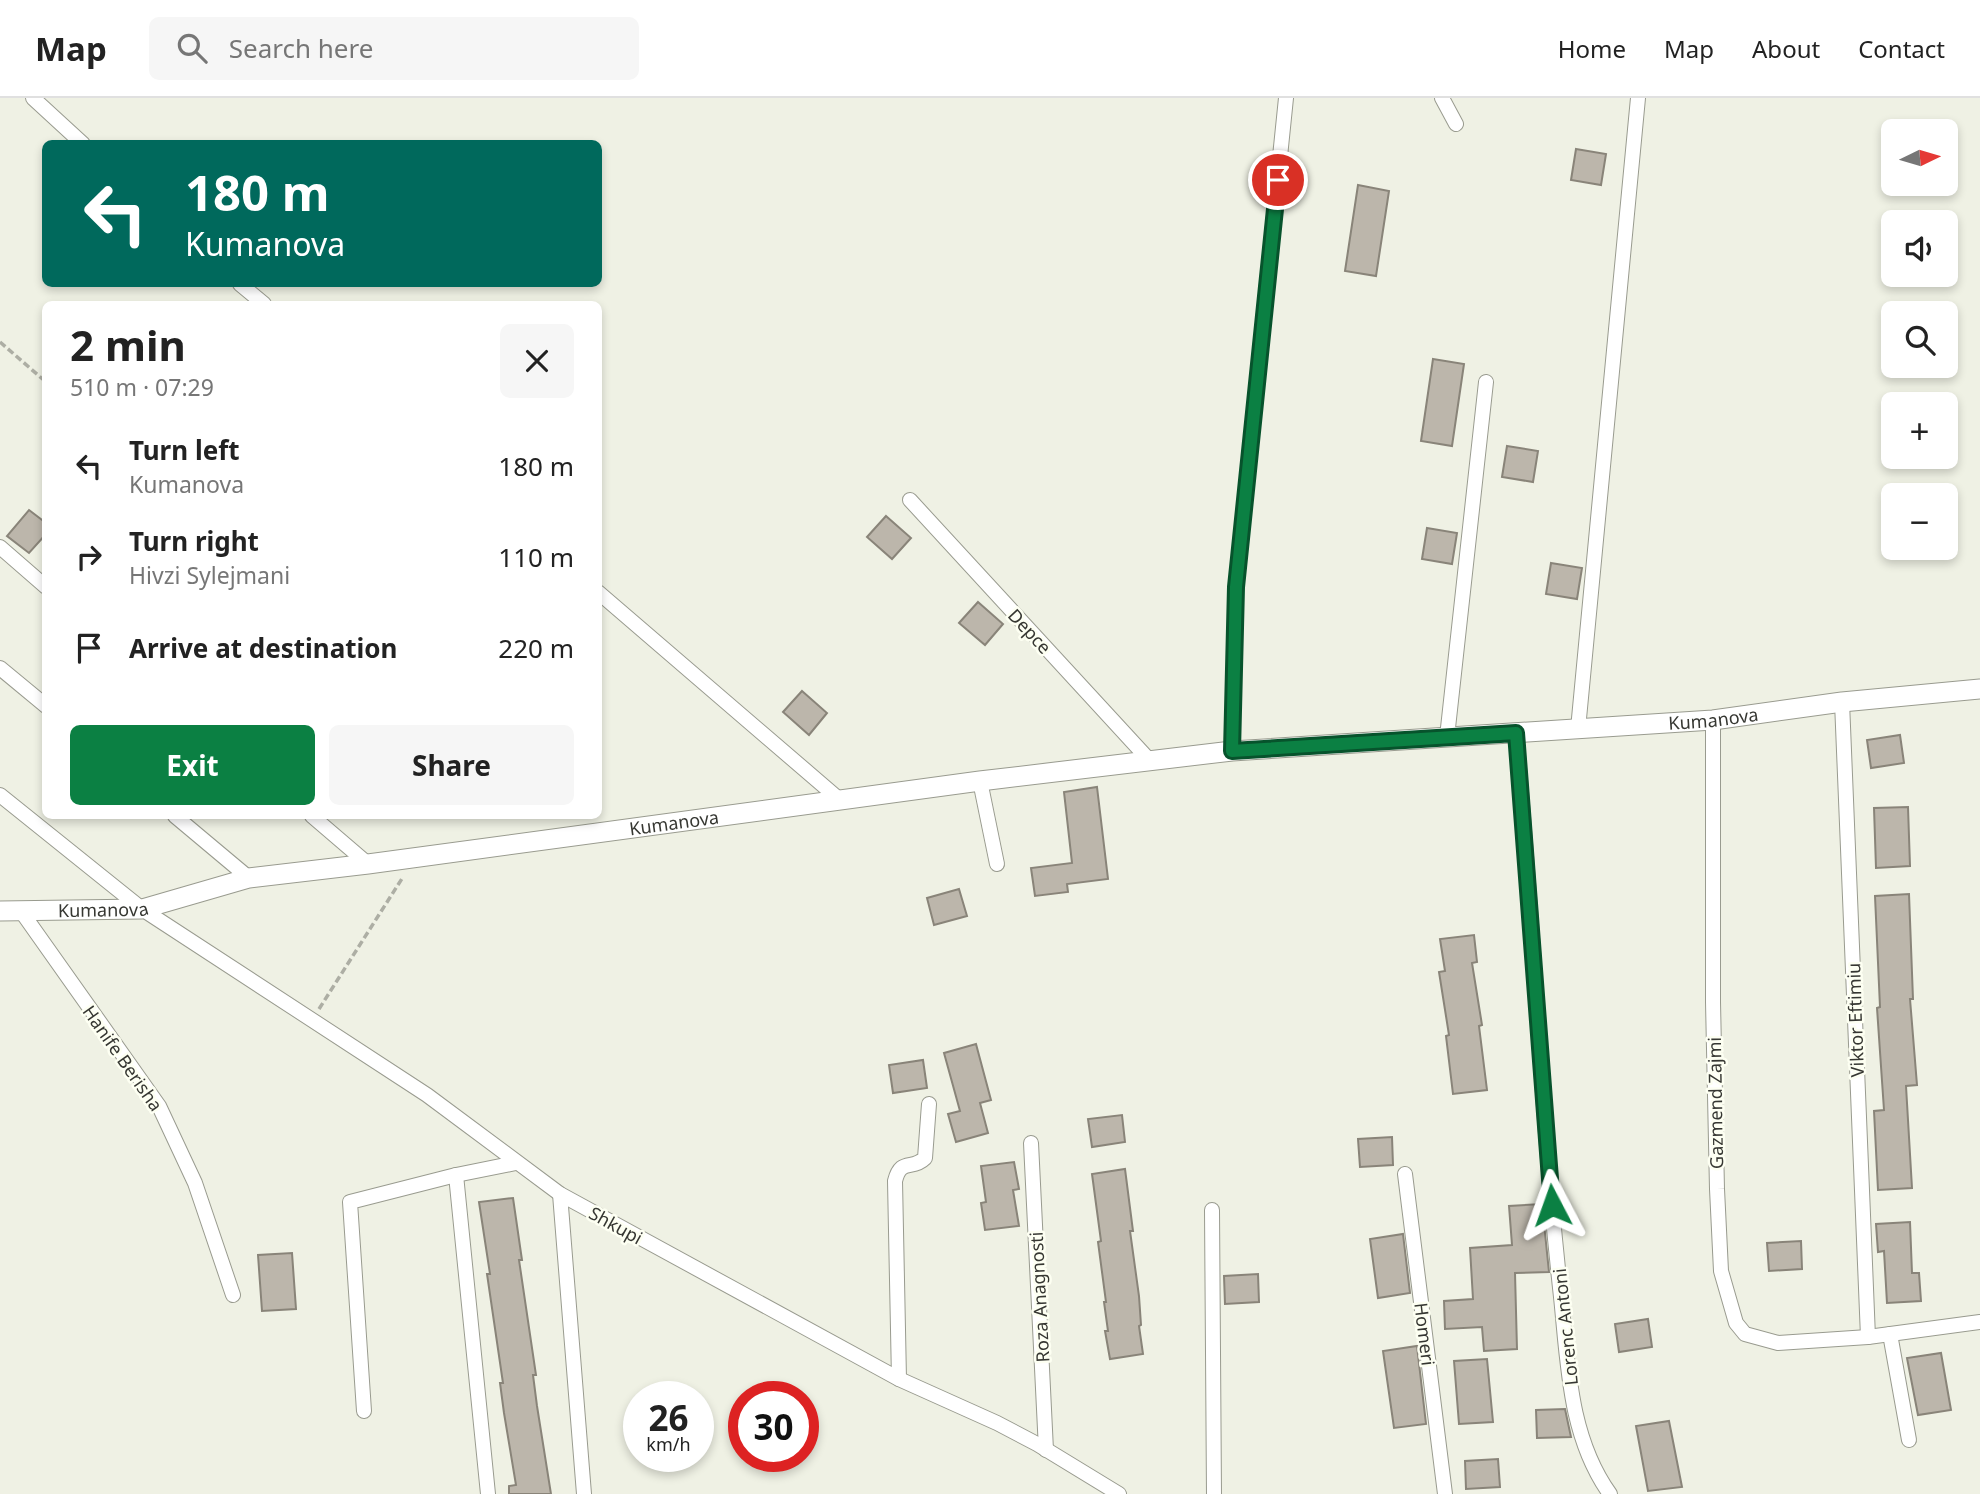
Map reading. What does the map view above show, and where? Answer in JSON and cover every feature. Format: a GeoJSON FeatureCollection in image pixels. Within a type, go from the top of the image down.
{"type":"FeatureCollection","features":[{"type":"Feature","properties":{"kind":"main road","name":"Kumanova"},"geometry":{"type":"LineString","coordinates":[[0,911],[142,909],[249,878],[980,781],[1232,751],[1713,720],[1842,702],[1980,689]]}},
{"type":"Feature","properties":{"kind":"street"},"geometry":{"type":"LineString","coordinates":[[33,98],[79,140]]}},
{"type":"Feature","properties":{"kind":"street"},"geometry":{"type":"LineString","coordinates":[[1232,751],[1236,587],[1286,98]]}},
{"type":"Feature","properties":{"kind":"street"},"geometry":{"type":"LineString","coordinates":[[1442,98],[1456,124]]}},
{"type":"Feature","properties":{"kind":"street"},"geometry":{"type":"LineString","coordinates":[[1578,729],[1638,98]]}},
{"type":"Feature","properties":{"kind":"street"},"geometry":{"type":"LineString","coordinates":[[244,287],[260,301]]}},
{"type":"Feature","properties":{"kind":"street"},"geometry":{"type":"LineString","coordinates":[[1447,737],[1486,382]]}},
{"type":"Feature","properties":{"kind":"street","name":"Depce"},"geometry":{"type":"LineString","coordinates":[[910,500],[1150,762]]}},
{"type":"Feature","properties":{"kind":"street"},"geometry":{"type":"LineString","coordinates":[[0,547],[42,584]]}},
{"type":"Feature","properties":{"kind":"street"},"geometry":{"type":"LineString","coordinates":[[602,595],[840,800]]}},
{"type":"Feature","properties":{"kind":"street"},"geometry":{"type":"LineString","coordinates":[[0,668],[42,703]]}},
{"type":"Feature","properties":{"kind":"street","name":"Viktor Eftimiu"},"geometry":{"type":"LineString","coordinates":[[1842,702],[1868,1337]]}},
{"type":"Feature","properties":{"kind":"street","name":"Gazmend Zajmi"},"geometry":{"type":"LineString","coordinates":[[1713,720],[1713,1002],[1717,1189],[1721,1270],[1736,1323],[1745,1334],[1778,1343],[1868,1337],[1980,1322]]}},
{"type":"Feature","properties":{"kind":"street","name":"Lorenc Antoni"},"geometry":{"type":"LineString","coordinates":[[1516,733],[1552,1205],[1566,1347],[1576,1420],[1587,1453],[1610,1494]]}},
{"type":"Feature","properties":{"kind":"street"},"geometry":{"type":"LineString","coordinates":[[980,781],[997,864]]}},
{"type":"Feature","properties":{"kind":"street","name":"Shkupi"},"geometry":{"type":"LineString","coordinates":[[0,795],[142,909],[427,1095],[560,1194],[899,1379],[997,1423],[1119,1494]]}},
{"type":"Feature","properties":{"kind":"street"},"geometry":{"type":"LineString","coordinates":[[179,819],[249,878]]}},
{"type":"Feature","properties":{"kind":"street"},"geometry":{"type":"LineString","coordinates":[[316,819],[368,864]]}},
{"type":"Feature","properties":{"kind":"street","name":"Hanife Berisha"},"geometry":{"type":"LineString","coordinates":[[21,911],[159,1106],[195,1183],[233,1295]]}},
{"type":"Feature","properties":{"kind":"street"},"geometry":{"type":"LineString","coordinates":[[899,1379],[895,1181],[898,1171],[904,1165],[919,1164],[925,1158],[929,1104]]}},
{"type":"Feature","properties":{"kind":"street","name":"Roza Anagnosti"},"geometry":{"type":"LineString","coordinates":[[1031,1143],[1046,1450]]}},
{"type":"Feature","properties":{"kind":"street"},"geometry":{"type":"LineString","coordinates":[[363,1411],[350,1202],[516,1163]]}},
{"type":"Feature","properties":{"kind":"street","name":"Homeri"},"geometry":{"type":"LineString","coordinates":[[1405,1174],[1445,1494]]}},
{"type":"Feature","properties":{"kind":"street"},"geometry":{"type":"LineString","coordinates":[[456,1175],[488,1494]]}},
{"type":"Feature","properties":{"kind":"street"},"geometry":{"type":"LineString","coordinates":[[560,1194],[584,1494]]}},
{"type":"Feature","properties":{"kind":"street"},"geometry":{"type":"LineString","coordinates":[[1212,1210],[1214,1494]]}},
{"type":"Feature","properties":{"kind":"street"},"geometry":{"type":"LineString","coordinates":[[1890,1334],[1909,1440]]}},
{"type":"Feature","properties":{"kind":"path"},"geometry":{"type":"LineString","coordinates":[[0,342],[42,379]]}},
{"type":"Feature","properties":{"kind":"path"},"geometry":{"type":"LineString","coordinates":[[312,1022],[416,857]]}},
{"type":"Feature","properties":{"kind":"building"},"geometry":{"type":"Polygon","coordinates":[[[1576,149],[1606,154],[1601,185],[1571,180],[1576,149]]]}},
{"type":"Feature","properties":{"kind":"building"},"geometry":{"type":"Polygon","coordinates":[[[1358,185],[1389,191],[1376,276],[1345,271],[1358,185]]]}},
{"type":"Feature","properties":{"kind":"building"},"geometry":{"type":"Polygon","coordinates":[[[1433,359],[1464,364],[1452,446],[1421,441],[1433,359]]]}},
{"type":"Feature","properties":{"kind":"building"},"geometry":{"type":"Polygon","coordinates":[[[1507,446],[1538,451],[1533,482],[1502,477],[1507,446]]]}},
{"type":"Feature","properties":{"kind":"building"},"geometry":{"type":"Polygon","coordinates":[[[29,510],[42,520],[42,538],[29,553],[7,536],[29,510]]]}},
{"type":"Feature","properties":{"kind":"building"},"geometry":{"type":"Polygon","coordinates":[[[886,516],[911,538],[892,559],[867,537],[886,516]]]}},
{"type":"Feature","properties":{"kind":"building"},"geometry":{"type":"Polygon","coordinates":[[[1427,528],[1457,533],[1452,564],[1422,559],[1427,528]]]}},
{"type":"Feature","properties":{"kind":"building"},"geometry":{"type":"Polygon","coordinates":[[[1551,563],[1582,568],[1577,599],[1546,594],[1551,563]]]}},
{"type":"Feature","properties":{"kind":"building"},"geometry":{"type":"Polygon","coordinates":[[[978,602],[1003,624],[985,645],[959,623],[978,602]]]}},
{"type":"Feature","properties":{"kind":"building"},"geometry":{"type":"Polygon","coordinates":[[[802,691],[827,713],[809,735],[783,712],[802,691]]]}},
{"type":"Feature","properties":{"kind":"building"},"geometry":{"type":"Polygon","coordinates":[[[1900,735],[1904,763],[1871,768],[1867,740],[1900,735]]]}},
{"type":"Feature","properties":{"kind":"building"},"geometry":{"type":"Polygon","coordinates":[[[1097,787],[1108,879],[1067,884],[1068,892],[1035,896],[1031,868],[1072,863],[1064,792],[1097,787]]]}},
{"type":"Feature","properties":{"kind":"building"},"geometry":{"type":"Polygon","coordinates":[[[1908,807],[1910,866],[1876,868],[1874,808],[1908,807]]]}},
{"type":"Feature","properties":{"kind":"building"},"geometry":{"type":"Polygon","coordinates":[[[959,889],[967,916],[934,925],[927,898],[959,889]]]}},
{"type":"Feature","properties":{"kind":"building"},"geometry":{"type":"Polygon","coordinates":[[[1909,894],[1913,999],[1910,999],[1917,1085],[1906,1086],[1912,1188],[1878,1190],[1874,1111],[1884,1110],[1877,1008],[1880,1007],[1875,896],[1909,894]]]}},
{"type":"Feature","properties":{"kind":"building"},"geometry":{"type":"Polygon","coordinates":[[[1474,935],[1477,962],[1472,963],[1482,1025],[1479,1026],[1487,1090],[1453,1094],[1446,1036],[1449,1035],[1439,972],[1445,971],[1440,939],[1474,935]]]}},
{"type":"Feature","properties":{"kind":"building"},"geometry":{"type":"Polygon","coordinates":[[[976,1044],[991,1100],[980,1103],[988,1133],[956,1142],[948,1114],[960,1111],[944,1053],[976,1044]]]}},
{"type":"Feature","properties":{"kind":"building"},"geometry":{"type":"Polygon","coordinates":[[[923,1060],[927,1088],[893,1093],[889,1065],[923,1060]]]}},
{"type":"Feature","properties":{"kind":"building"},"geometry":{"type":"Polygon","coordinates":[[[1122,1115],[1125,1142],[1092,1147],[1088,1119],[1122,1115]]]}},
{"type":"Feature","properties":{"kind":"building"},"geometry":{"type":"Polygon","coordinates":[[[1392,1137],[1393,1165],[1360,1167],[1358,1139],[1392,1137]]]}},
{"type":"Feature","properties":{"kind":"building"},"geometry":{"type":"Polygon","coordinates":[[[1014,1162],[1019,1189],[1013,1190],[1019,1226],[985,1230],[981,1203],[986,1202],[981,1166],[1014,1162]]]}},
{"type":"Feature","properties":{"kind":"building"},"geometry":{"type":"Polygon","coordinates":[[[1125,1169],[1143,1354],[1110,1359],[1105,1331],[1108,1331],[1106,1302],[1098,1242],[1101,1241],[1092,1174],[1125,1169]]]}},
{"type":"Feature","properties":{"kind":"building"},"geometry":{"type":"Polygon","coordinates":[[[513,1198],[536,1375],[533,1375],[551,1494],[509,1494],[509,1486],[516,1485],[500,1383],[503,1383],[479,1202],[513,1198]]]}},
{"type":"Feature","properties":{"kind":"building"},"geometry":{"type":"Polygon","coordinates":[[[1542,1204],[1549,1272],[1515,1273],[1517,1349],[1484,1351],[1482,1327],[1445,1329],[1444,1301],[1473,1299],[1470,1248],[1512,1245],[1509,1206],[1542,1204]]]}},
{"type":"Feature","properties":{"kind":"building"},"geometry":{"type":"Polygon","coordinates":[[[1910,1222],[1912,1273],[1919,1273],[1921,1301],[1887,1303],[1884,1251],[1878,1252],[1876,1224],[1910,1222]]]}},
{"type":"Feature","properties":{"kind":"building"},"geometry":{"type":"Polygon","coordinates":[[[1403,1234],[1410,1293],[1378,1298],[1370,1239],[1403,1234]]]}},
{"type":"Feature","properties":{"kind":"building"},"geometry":{"type":"Polygon","coordinates":[[[1801,1241],[1802,1269],[1769,1271],[1767,1243],[1801,1241]]]}},
{"type":"Feature","properties":{"kind":"building"},"geometry":{"type":"Polygon","coordinates":[[[292,1253],[296,1309],[262,1311],[258,1255],[292,1253]]]}},
{"type":"Feature","properties":{"kind":"building"},"geometry":{"type":"Polygon","coordinates":[[[1258,1274],[1259,1302],[1225,1304],[1224,1276],[1258,1274]]]}},
{"type":"Feature","properties":{"kind":"building"},"geometry":{"type":"Polygon","coordinates":[[[1648,1319],[1652,1347],[1619,1352],[1615,1324],[1648,1319]]]}},
{"type":"Feature","properties":{"kind":"building"},"geometry":{"type":"Polygon","coordinates":[[[1417,1346],[1426,1424],[1394,1428],[1383,1351],[1417,1346]]]}},
{"type":"Feature","properties":{"kind":"building"},"geometry":{"type":"Polygon","coordinates":[[[1941,1353],[1951,1410],[1918,1415],[1907,1358],[1941,1353]]]}},
{"type":"Feature","properties":{"kind":"building"},"geometry":{"type":"Polygon","coordinates":[[[1487,1359],[1493,1422],[1459,1424],[1454,1361],[1487,1359]]]}},
{"type":"Feature","properties":{"kind":"building"},"geometry":{"type":"Polygon","coordinates":[[[1565,1409],[1571,1437],[1537,1438],[1536,1410],[1565,1409]]]}},
{"type":"Feature","properties":{"kind":"building"},"geometry":{"type":"Polygon","coordinates":[[[1669,1421],[1682,1487],[1648,1491],[1636,1426],[1669,1421]]]}},
{"type":"Feature","properties":{"kind":"building"},"geometry":{"type":"Polygon","coordinates":[[[1498,1459],[1500,1487],[1466,1489],[1465,1461],[1498,1459]]]}},
{"type":"Feature","properties":{"kind":"route"},"geometry":{"type":"LineString","coordinates":[[1278,180],[1236,587],[1232,751],[1516,733],[1552,1205]]}}]}
